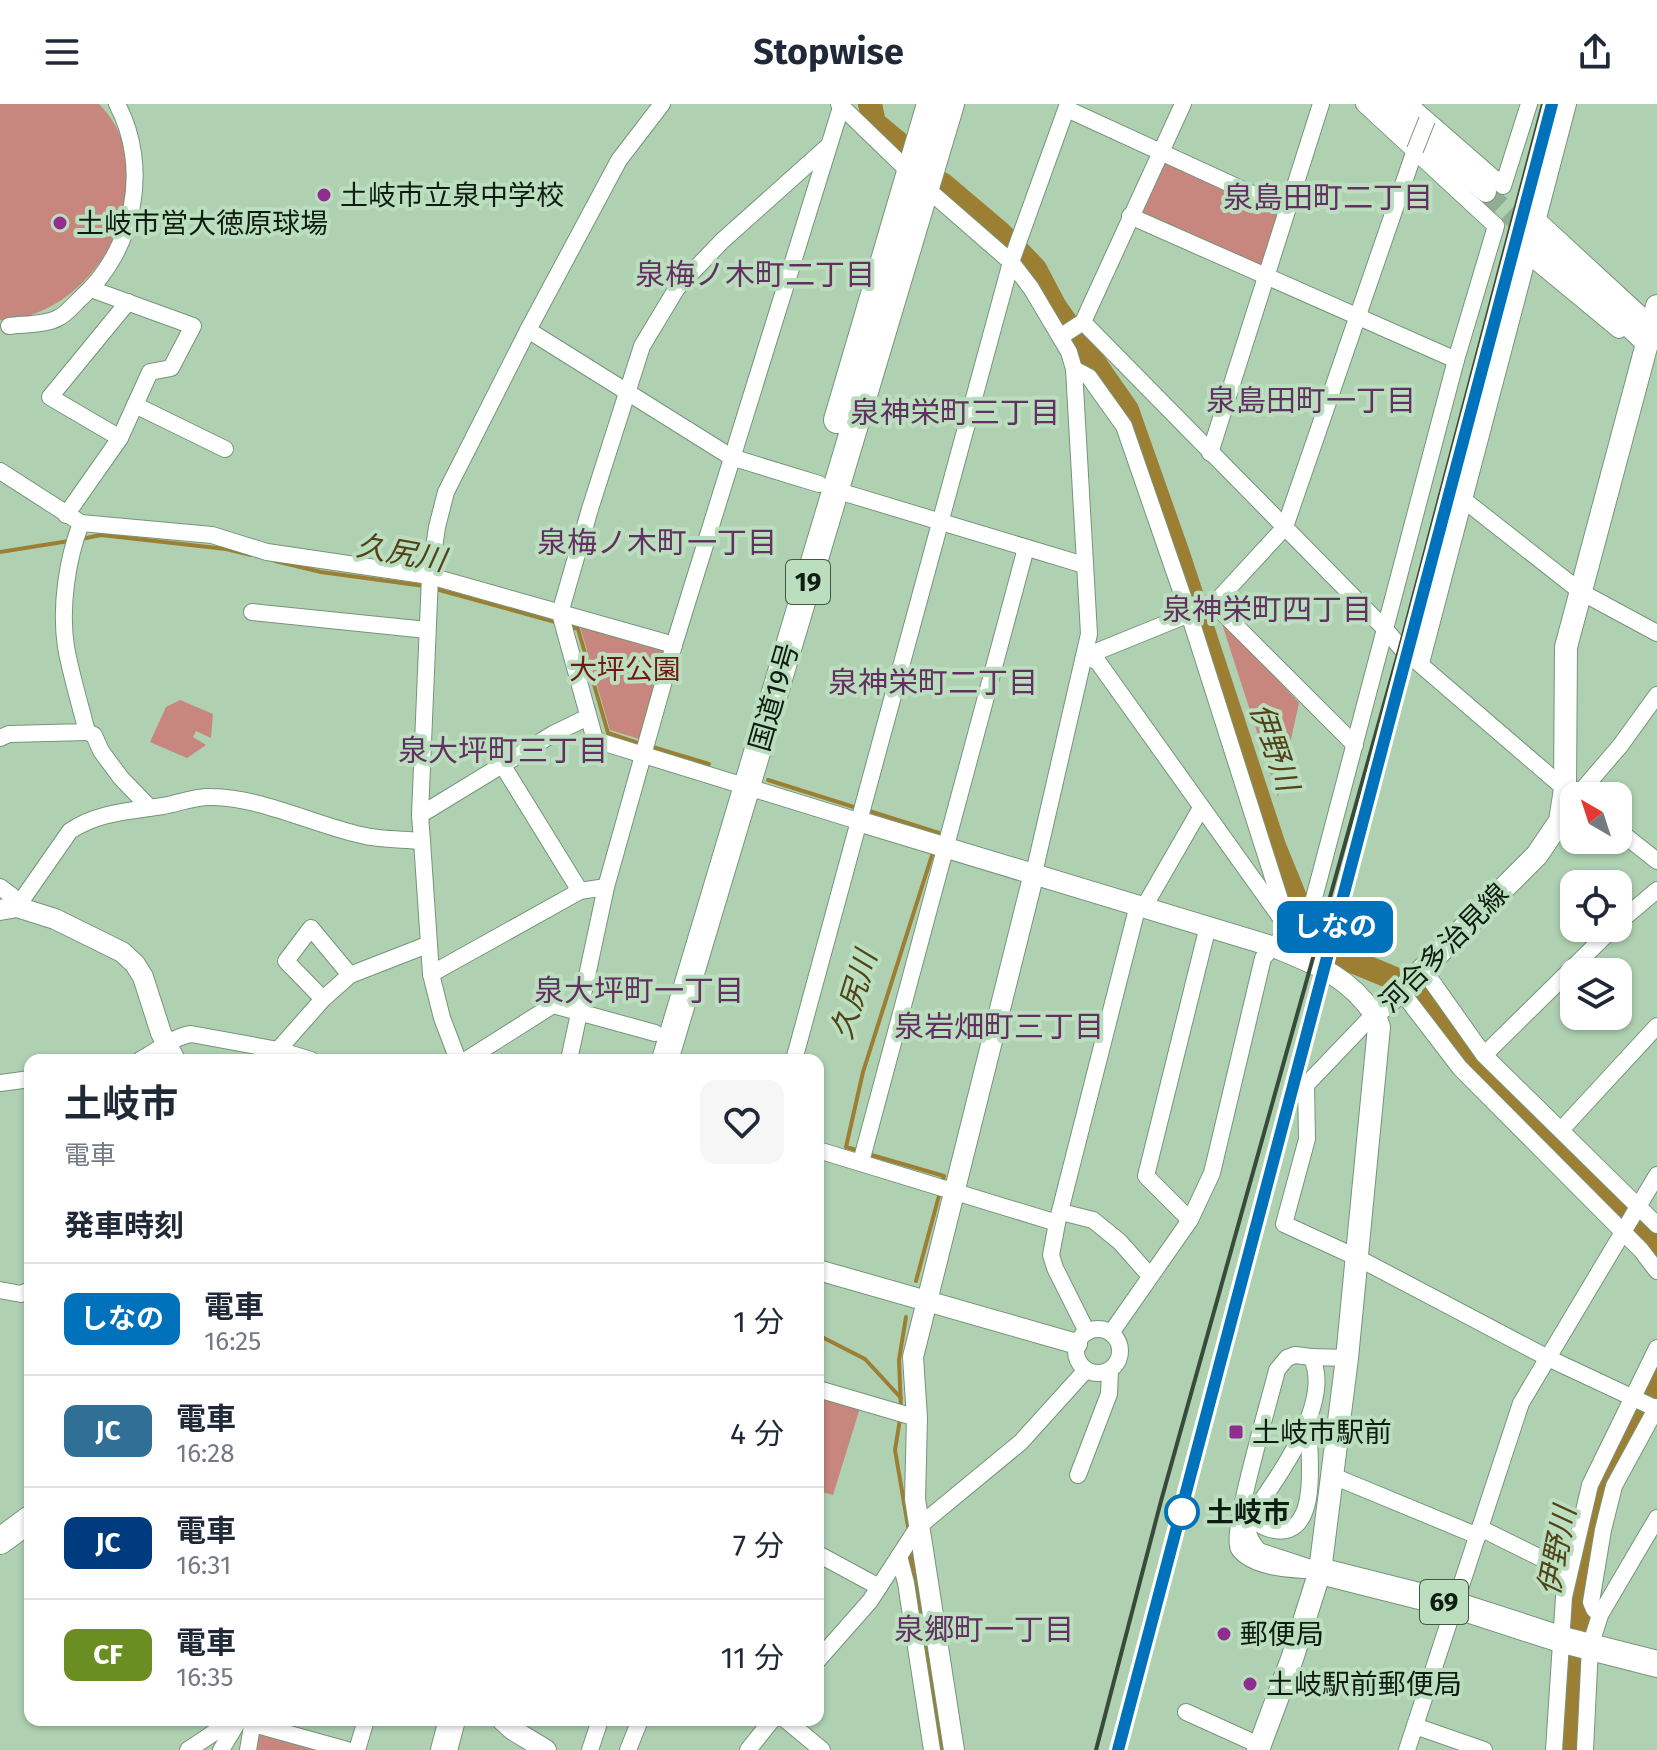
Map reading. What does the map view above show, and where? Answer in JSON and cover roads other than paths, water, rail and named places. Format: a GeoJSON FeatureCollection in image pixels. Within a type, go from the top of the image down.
{"type":"FeatureCollection","features":[{"type":"Feature","properties":{"kind":"main road","name":"国道19号"},"geometry":{"type":"LineString","coordinates":[[667,1054],[740,783],[917,180],[930,104]]}},
{"type":"Feature","properties":{"kind":"main road","name":"国道19号"},"geometry":{"type":"LineString","coordinates":[[917,180],[951,104]]}},
{"type":"Feature","properties":{"kind":"main road","name":"河合多治見線"},"geometry":{"type":"LineString","coordinates":[[1570,782],[1566,647],[1652,336]]}},
{"type":"Feature","properties":{"kind":"main road","name":"国道19号"},"geometry":{"type":"LineString","coordinates":[[649,1054],[740,783]]}},
{"type":"Feature","properties":{"kind":"main road","name":"河合多治見線"},"geometry":{"type":"LineString","coordinates":[[1259,1747],[1320,1571],[1358,1258],[1379,1027],[1374,1014],[1537,855],[1553,836],[1560,821]]}},
{"type":"Feature","properties":{"kind":"main road"},"geometry":{"type":"LineString","coordinates":[[0,1541],[24,1523]]}},
{"type":"Feature","properties":{"kind":"main road","name":"69"},"geometry":{"type":"LineString","coordinates":[[1320,1571],[1455,1605],[1576,1644],[1657,1664]]}},
{"type":"Feature","properties":{"kind":"main road"},"geometry":{"type":"LineString","coordinates":[[444,1750],[450,1726]]}},
{"type":"Feature","properties":{"kind":"main road"},"geometry":{"type":"LineString","coordinates":[[461,1750],[467,1726]]}},
{"type":"Feature","properties":{"kind":"street"},"geometry":{"type":"LineString","coordinates":[[9,326],[59,318],[100,280],[118,252],[131,215],[136,170],[124,118],[117,104]]}},
{"type":"Feature","properties":{"kind":"street"},"geometry":{"type":"LineString","coordinates":[[456,1054],[442,1018],[431,974],[420,815],[427,630],[437,527],[446,492],[528,330],[619,160],[662,104]]}},
{"type":"Feature","properties":{"kind":"street"},"geometry":{"type":"LineString","coordinates":[[1060,337],[1083,322],[1183,104]]}},
{"type":"Feature","properties":{"kind":"street"},"geometry":{"type":"LineString","coordinates":[[1210,453],[1321,104]]}},
{"type":"Feature","properties":{"kind":"street"},"geometry":{"type":"LineString","coordinates":[[1111,1333],[1190,1220],[1212,1173],[1263,958],[1313,902],[1456,360],[1496,226],[1364,104]]}},
{"type":"Feature","properties":{"kind":"street"},"geometry":{"type":"LineString","coordinates":[[1386,104],[1486,192]]}},
{"type":"Feature","properties":{"kind":"street"},"geometry":{"type":"LineString","coordinates":[[1409,104],[1430,112],[1503,186],[1529,104]]}},
{"type":"Feature","properties":{"kind":"street"},"geometry":{"type":"LineString","coordinates":[[1421,663],[1533,248],[1537,219],[1568,104]]}},
{"type":"Feature","properties":{"kind":"street"},"geometry":{"type":"LineString","coordinates":[[570,1054],[606,887],[648,735],[841,105],[917,180],[1011,262],[1031,288],[1069,352],[1074,369],[1089,634],[1086,656],[913,1357],[917,1418],[915,1499],[954,1750]]}},
{"type":"Feature","properties":{"kind":"street"},"geometry":{"type":"LineString","coordinates":[[796,1054],[1011,262],[1068,106],[1287,210]]}},
{"type":"Feature","properties":{"kind":"street"},"geometry":{"type":"LineString","coordinates":[[1086,656],[1214,604],[1285,527],[1430,112]]}},
{"type":"Feature","properties":{"kind":"street"},"geometry":{"type":"LineString","coordinates":[[827,147],[722,241],[677,288],[642,346],[560,613],[595,740],[1271,946],[1324,968],[1363,998],[1374,1014],[1306,1085],[1307,1139],[1284,1224],[1358,1258],[1548,1358],[1657,1408],[1614,1486],[1591,1602],[1600,1615]]}},
{"type":"Feature","properties":{"kind":"street"},"geometry":{"type":"LineString","coordinates":[[1130,216],[1456,360]]}},
{"type":"Feature","properties":{"kind":"street"},"geometry":{"type":"LineString","coordinates":[[1537,219],[1652,336]]}},
{"type":"Feature","properties":{"kind":"street"},"geometry":{"type":"LineString","coordinates":[[1533,248],[1652,336]]}},
{"type":"Feature","properties":{"kind":"street"},"geometry":{"type":"LineString","coordinates":[[87,732],[65,630],[65,599],[75,529],[150,372],[171,368],[193,326],[91,289]]}},
{"type":"Feature","properties":{"kind":"street"},"geometry":{"type":"LineString","coordinates":[[120,438],[50,397],[128,302]]}},
{"type":"Feature","properties":{"kind":"street"},"geometry":{"type":"LineString","coordinates":[[1083,322],[1400,647],[1560,790]]}},
{"type":"Feature","properties":{"kind":"street"},"geometry":{"type":"LineString","coordinates":[[528,330],[731,457],[1084,565]]}},
{"type":"Feature","properties":{"kind":"street"},"geometry":{"type":"LineString","coordinates":[[1074,369],[1089,377],[1124,426],[1189,614],[1289,928]]}},
{"type":"Feature","properties":{"kind":"street"},"geometry":{"type":"LineString","coordinates":[[135,405],[225,449]]}},
{"type":"Feature","properties":{"kind":"street"},"geometry":{"type":"LineString","coordinates":[[0,471],[75,529],[212,535],[267,552],[560,613],[674,645]]}},
{"type":"Feature","properties":{"kind":"street"},"geometry":{"type":"LineString","coordinates":[[1464,500],[1581,592],[1657,633]]}},
{"type":"Feature","properties":{"kind":"street"},"geometry":{"type":"LineString","coordinates":[[861,1162],[1026,548]]}},
{"type":"Feature","properties":{"kind":"street"},"geometry":{"type":"LineString","coordinates":[[1214,604],[1355,745]]}},
{"type":"Feature","properties":{"kind":"street"},"geometry":{"type":"LineString","coordinates":[[252,612],[427,630]]}},
{"type":"Feature","properties":{"kind":"street"},"geometry":{"type":"LineString","coordinates":[[1086,656],[1098,662],[1289,928]]}},
{"type":"Feature","properties":{"kind":"street"},"geometry":{"type":"LineString","coordinates":[[1586,782],[1620,746],[1657,695]]}},
{"type":"Feature","properties":{"kind":"street"},"geometry":{"type":"LineString","coordinates":[[420,815],[553,734],[588,717]]}},
{"type":"Feature","properties":{"kind":"street"},"geometry":{"type":"LineString","coordinates":[[0,738],[9,734],[87,732],[94,735],[101,751],[121,778],[149,807]]}},
{"type":"Feature","properties":{"kind":"street"},"geometry":{"type":"LineString","coordinates":[[503,766],[580,891]]}},
{"type":"Feature","properties":{"kind":"street"},"geometry":{"type":"LineString","coordinates":[[8,909],[70,831],[87,821],[127,809],[211,797],[241,801],[363,836],[422,841]]}},
{"type":"Feature","properties":{"kind":"street"},"geometry":{"type":"LineString","coordinates":[[824,1272],[924,1303],[1082,1338],[1097,1329],[1111,1333],[1120,1349],[1118,1361],[1110,1370],[1098,1373],[1086,1370],[1077,1360],[1082,1338],[1051,1255],[1141,906],[1201,808]]}},
{"type":"Feature","properties":{"kind":"street"},"geometry":{"type":"LineString","coordinates":[[1632,841],[1657,861]]}},
{"type":"Feature","properties":{"kind":"street"},"geometry":{"type":"LineString","coordinates":[[0,887],[12,896],[8,909]]}},
{"type":"Feature","properties":{"kind":"street"},"geometry":{"type":"LineString","coordinates":[[431,974],[580,891],[606,887]]}},
{"type":"Feature","properties":{"kind":"street"},"geometry":{"type":"LineString","coordinates":[[1632,911],[1657,890]]}},
{"type":"Feature","properties":{"kind":"street"},"geometry":{"type":"LineString","coordinates":[[8,909],[80,930],[122,952],[143,977],[161,1033],[171,1052]]}},
{"type":"Feature","properties":{"kind":"street"},"geometry":{"type":"LineString","coordinates":[[1190,1220],[1146,1176],[1208,926]]}},
{"type":"Feature","properties":{"kind":"street"},"geometry":{"type":"LineString","coordinates":[[323,999],[286,961],[311,928],[350,975]]}},
{"type":"Feature","properties":{"kind":"street"},"geometry":{"type":"LineString","coordinates":[[1484,1055],[1599,942]]}},
{"type":"Feature","properties":{"kind":"street"},"geometry":{"type":"LineString","coordinates":[[278,1050],[323,999],[350,975],[427,945]]}},
{"type":"Feature","properties":{"kind":"street"},"geometry":{"type":"LineString","coordinates":[[1413,979],[1484,1055],[1657,1225]]}},
{"type":"Feature","properties":{"kind":"street"},"geometry":{"type":"LineString","coordinates":[[1413,979],[1460,1068],[1657,1271]]}},
{"type":"Feature","properties":{"kind":"street"},"geometry":{"type":"LineString","coordinates":[[475,1054],[553,1005],[655,1033]]}},
{"type":"Feature","properties":{"kind":"street"},"geometry":{"type":"LineString","coordinates":[[1561,1130],[1657,1026]]}},
{"type":"Feature","properties":{"kind":"street"},"geometry":{"type":"LineString","coordinates":[[171,1052],[177,1036],[191,1034],[291,1054]]}},
{"type":"Feature","properties":{"kind":"street"},"geometry":{"type":"LineString","coordinates":[[0,1083],[24,1080]]}},
{"type":"Feature","properties":{"kind":"street"},"geometry":{"type":"LineString","coordinates":[[824,1152],[953,1191],[1059,1217],[1093,1220],[1120,1242],[1150,1276]]}},
{"type":"Feature","properties":{"kind":"street"},"geometry":{"type":"LineString","coordinates":[[1407,1750],[1521,1403],[1657,1175]]}},
{"type":"Feature","properties":{"kind":"street"},"geometry":{"type":"LineString","coordinates":[[0,1290],[24,1293]]}},
{"type":"Feature","properties":{"kind":"street"},"geometry":{"type":"LineString","coordinates":[[1585,1750],[1576,1644],[1564,1597],[1590,1485],[1657,1348]]}},
{"type":"Feature","properties":{"kind":"street"},"geometry":{"type":"LineString","coordinates":[[1320,1571],[1292,1570],[1255,1561],[1240,1551],[1236,1534],[1277,1370],[1287,1358],[1295,1355],[1347,1358]]}},
{"type":"Feature","properties":{"kind":"street"},"geometry":{"type":"LineString","coordinates":[[1244,1499],[1250,1517],[1258,1524],[1277,1530],[1293,1526],[1304,1515],[1311,1484],[1308,1421],[1316,1371],[1311,1357]]}},
{"type":"Feature","properties":{"kind":"street"},"geometry":{"type":"LineString","coordinates":[[824,1653],[870,1601],[918,1527],[1021,1442],[1086,1370]]}},
{"type":"Feature","properties":{"kind":"street"},"geometry":{"type":"LineString","coordinates":[[1078,1475],[1109,1394],[1110,1370]]}},
{"type":"Feature","properties":{"kind":"street"},"geometry":{"type":"LineString","coordinates":[[824,1391],[917,1418]]}},
{"type":"Feature","properties":{"kind":"street"},"geometry":{"type":"LineString","coordinates":[[1308,1421],[1288,1462],[1247,1526],[1248,1536],[1259,1551],[1320,1571]]}},
{"type":"Feature","properties":{"kind":"street"},"geometry":{"type":"LineString","coordinates":[[1333,1476],[1479,1532],[1569,1572]]}},
{"type":"Feature","properties":{"kind":"street"},"geometry":{"type":"LineString","coordinates":[[1554,1750],[1576,1644],[1600,1615],[1657,1518]]}},
{"type":"Feature","properties":{"kind":"street"},"geometry":{"type":"LineString","coordinates":[[899,1556],[932,1750]]}},
{"type":"Feature","properties":{"kind":"street"},"geometry":{"type":"LineString","coordinates":[[824,1557],[879,1587]]}},
{"type":"Feature","properties":{"kind":"street"},"geometry":{"type":"LineString","coordinates":[[1186,1712],[1259,1747]]}},
{"type":"Feature","properties":{"kind":"street"},"geometry":{"type":"LineString","coordinates":[[188,1750],[234,1726]]}},
{"type":"Feature","properties":{"kind":"street"},"geometry":{"type":"LineString","coordinates":[[221,1750],[240,1726]]}},
{"type":"Feature","properties":{"kind":"street"},"geometry":{"type":"LineString","coordinates":[[245,1726],[248,1750]]}},
{"type":"Feature","properties":{"kind":"street"},"geometry":{"type":"LineString","coordinates":[[262,1726],[347,1750]]}},
{"type":"Feature","properties":{"kind":"street"},"geometry":{"type":"LineString","coordinates":[[357,1750],[364,1726]]}},
{"type":"Feature","properties":{"kind":"street"},"geometry":{"type":"LineString","coordinates":[[509,1726],[546,1750]]}},
{"type":"Feature","properties":{"kind":"street"},"geometry":{"type":"LineString","coordinates":[[590,1750],[598,1726]]}},
{"type":"Feature","properties":{"kind":"street"},"geometry":{"type":"LineString","coordinates":[[628,1750],[638,1726]]}},
{"type":"Feature","properties":{"kind":"street"},"geometry":{"type":"LineString","coordinates":[[748,1750],[767,1726]]}},
{"type":"Feature","properties":{"kind":"street"},"geometry":{"type":"LineString","coordinates":[[793,1726],[822,1750]]}},
{"type":"Feature","properties":{"kind":"street"},"geometry":{"type":"LineString","coordinates":[[1415,1726],[1484,1750]]}},
{"type":"Feature","properties":{"kind":"waterway","name":"伊野川"},"geometry":{"type":"LineString","coordinates":[[870,104],[874,123],[903,147]]}},
{"type":"Feature","properties":{"kind":"waterway","name":"伊野川"},"geometry":{"type":"LineString","coordinates":[[942,184],[1001,234],[1035,269],[1055,307],[1127,410],[1274,846],[1312,939],[1335,954],[1393,978],[1419,993],[1469,1059],[1597,1193],[1657,1244]]}},
{"type":"Feature","properties":{"kind":"waterway","name":"久尻川"},"geometry":{"type":"LineString","coordinates":[[81,539],[101,535],[226,549],[251,555]]}},
{"type":"Feature","properties":{"kind":"waterway","name":"久尻川"},"geometry":{"type":"LineString","coordinates":[[0,552],[69,541]]}},
{"type":"Feature","properties":{"kind":"waterway","name":"久尻川"},"geometry":{"type":"LineString","coordinates":[[275,561],[321,572],[424,586]]}},
{"type":"Feature","properties":{"kind":"waterway","name":"久尻川"},"geometry":{"type":"LineString","coordinates":[[432,588],[559,623]]}},
{"type":"Feature","properties":{"kind":"waterway","name":"久尻川"},"geometry":{"type":"LineString","coordinates":[[567,626],[578,629],[608,733],[641,744]]}},
{"type":"Feature","properties":{"kind":"waterway","name":"久尻川"},"geometry":{"type":"LineString","coordinates":[[649,746],[709,764]]}},
{"type":"Feature","properties":{"kind":"waterway","name":"久尻川"},"geometry":{"type":"LineString","coordinates":[[768,780],[857,808]]}},
{"type":"Feature","properties":{"kind":"waterway","name":"久尻川"},"geometry":{"type":"LineString","coordinates":[[866,810],[939,833],[936,839]]}},
{"type":"Feature","properties":{"kind":"waterway","name":"久尻川"},"geometry":{"type":"LineString","coordinates":[[860,1151],[846,1147],[863,1072],[933,852]]}},
{"type":"Feature","properties":{"kind":"waterway","name":"久尻川"},"geometry":{"type":"LineString","coordinates":[[868,1154],[944,1176],[942,1184]]}},
{"type":"Feature","properties":{"kind":"waterway","name":"久尻川"},"geometry":{"type":"LineString","coordinates":[[916,1281],[940,1192]]}},
{"type":"Feature","properties":{"kind":"waterway","name":"久尻川"},"geometry":{"type":"LineString","coordinates":[[901,1410],[899,1360],[906,1317]]}},
{"type":"Feature","properties":{"kind":"waterway"},"geometry":{"type":"LineString","coordinates":[[824,1338],[865,1359],[901,1398]]}},
{"type":"Feature","properties":{"kind":"waterway","name":"伊野川"},"geometry":{"type":"LineString","coordinates":[[1571,1750],[1575,1648],[1587,1546],[1610,1468],[1657,1376]]}},
{"type":"Feature","properties":{"kind":"waterway","name":"久尻川"},"geometry":{"type":"LineString","coordinates":[[900,1419],[895,1450],[909,1532]]}},
{"type":"Feature","properties":{"kind":"waterway","name":"久尻川"},"geometry":{"type":"LineString","coordinates":[[913,1557],[940,1750]]}},
{"type":"Feature","properties":{"kind":"tunnel"},"geometry":{"type":"LineString","coordinates":[[1486,192],[1538,241]]}},
{"type":"Feature","properties":{"kind":"railway"},"geometry":{"type":"LineString","coordinates":[[1096,1750],[1161,1501],[1400,647],[1543,104]]}},
{"type":"Feature","properties":{"kind":"railway"},"geometry":{"type":"LineString","coordinates":[[1118,1750],[1343,895]]}},
{"type":"Feature","properties":{"kind":"train","name":"しなの"},"geometry":{"type":"LineString","coordinates":[[1118,1750],[1552,104]]}},
{"type":"Feature","properties":{"kind":"place","name":"土岐市立泉中学校"},"geometry":{"type":"Point","coordinates":[324,195]}},
{"type":"Feature","properties":{"kind":"place","name":"土岐市営大徳原球場"},"geometry":{"type":"Point","coordinates":[60,223]}},
{"type":"Feature","properties":{"kind":"place","name":"土岐市駅前"},"geometry":{"type":"Point","coordinates":[1236,1432]}},
{"type":"Feature","properties":{"kind":"place","name":"土岐市"},"geometry":{"type":"Point","coordinates":[1182,1512]}},
{"type":"Feature","properties":{"kind":"place","name":"郵便局"},"geometry":{"type":"Point","coordinates":[1224,1634]}},
{"type":"Feature","properties":{"kind":"place","name":"土岐駅前郵便局"},"geometry":{"type":"Point","coordinates":[1250,1684]}},
{"type":"Feature","properties":{"kind":"district","name":"泉島田町二丁目"},"geometry":{"type":"Point","coordinates":[1328,198]}},
{"type":"Feature","properties":{"kind":"district","name":"泉梅ノ木町二丁目"},"geometry":{"type":"Point","coordinates":[755,275]}},
{"type":"Feature","properties":{"kind":"district","name":"泉島田町一丁目"},"geometry":{"type":"Point","coordinates":[1311,401]}},
{"type":"Feature","properties":{"kind":"district","name":"泉神栄町三丁目"},"geometry":{"type":"Point","coordinates":[955,413]}},
{"type":"Feature","properties":{"kind":"district","name":"泉梅ノ木町一丁目"},"geometry":{"type":"Point","coordinates":[657,543]}},
{"type":"Feature","properties":{"kind":"district","name":"泉神栄町四丁目"},"geometry":{"type":"Point","coordinates":[1267,610]}},
{"type":"Feature","properties":{"kind":"district","name":"泉神栄町二丁目"},"geometry":{"type":"Point","coordinates":[933,683]}},
{"type":"Feature","properties":{"kind":"district","name":"泉大坪町三丁目"},"geometry":{"type":"Point","coordinates":[503,751]}},
{"type":"Feature","properties":{"kind":"district","name":"泉大坪町一丁目"},"geometry":{"type":"Point","coordinates":[639,991]}},
{"type":"Feature","properties":{"kind":"district","name":"泉岩畑町三丁目"},"geometry":{"type":"Point","coordinates":[999,1027]}},
{"type":"Feature","properties":{"kind":"district","name":"泉郷町一丁目"},"geometry":{"type":"Point","coordinates":[984,1630]}},
{"type":"Feature","properties":{"kind":"park label","name":"大坪公園"},"geometry":{"type":"Point","coordinates":[625,669]}}]}
